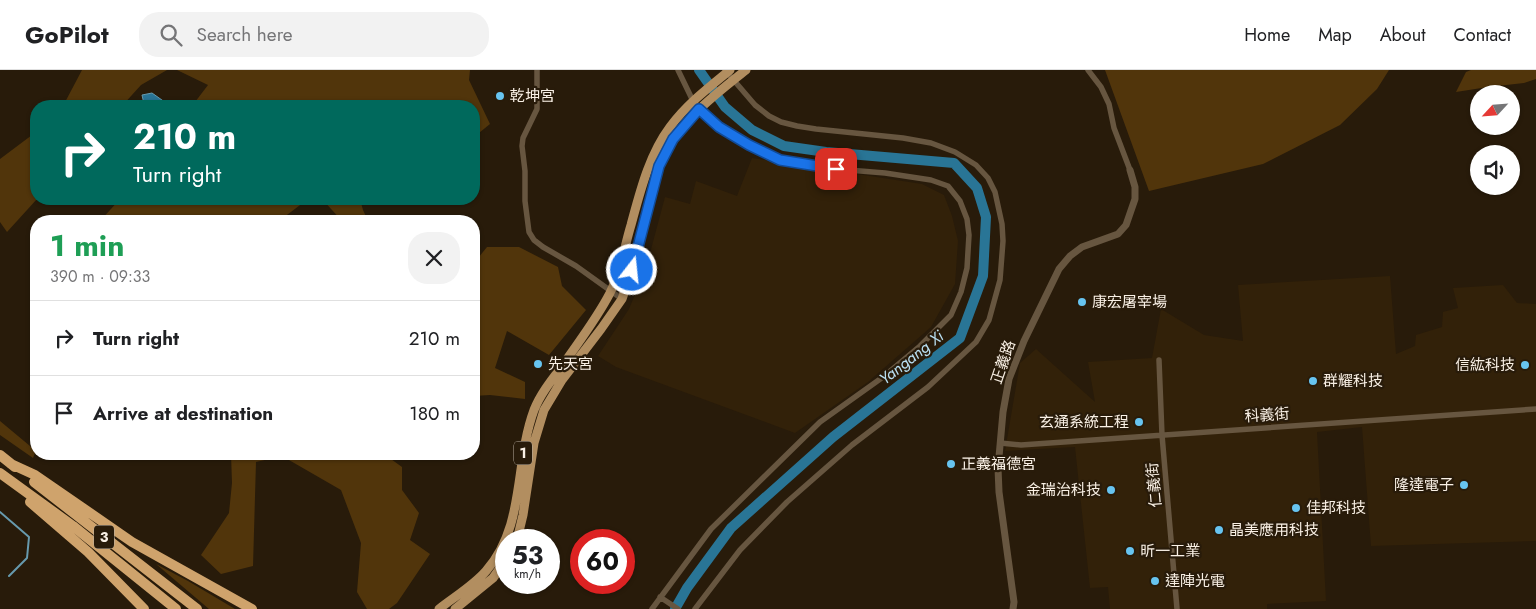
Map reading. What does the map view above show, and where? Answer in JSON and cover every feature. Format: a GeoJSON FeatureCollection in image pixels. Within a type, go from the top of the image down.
{"type":"FeatureCollection","features":[{"type":"Feature","properties":{"kind":"highway","name":"3"},"geometry":{"type":"LineString","coordinates":[[0,455],[197,609]]}},
{"type":"Feature","properties":{"kind":"highway"},"geometry":{"type":"LineString","coordinates":[[11,464],[35,475],[132,542],[252,609]]}},
{"type":"Feature","properties":{"kind":"highway","name":"3"},"geometry":{"type":"LineString","coordinates":[[0,473],[73,526],[176,609]]}},
{"type":"Feature","properties":{"kind":"highway"},"geometry":{"type":"LineString","coordinates":[[9,480],[31,503],[88,552],[144,609]]}},
{"type":"Feature","properties":{"kind":"main road","name":"1"},"geometry":{"type":"LineString","coordinates":[[520,529],[534,443],[544,410],[562,380],[622,298],[632,270],[659,166],[673,139],[699,109],[746,70]]}},
{"type":"Feature","properties":{"kind":"main road","name":"1"},"geometry":{"type":"LineString","coordinates":[[439,609],[485,572],[503,543],[515,514],[525,442],[534,409],[543,392],[611,292],[650,163],[670,127],[692,101],[727,71]]}},
{"type":"Feature","properties":{"kind":"main road"},"geometry":{"type":"LineString","coordinates":[[455,609],[495,575]]}},
{"type":"Feature","properties":{"kind":"street"},"geometry":{"type":"LineString","coordinates":[[537,70],[538,109],[525,133],[522,146],[525,171],[525,201],[530,232],[534,240],[622,298]]}},
{"type":"Feature","properties":{"kind":"street"},"geometry":{"type":"LineString","coordinates":[[652,609],[711,529],[820,422],[883,378],[920,346],[951,315],[961,292],[967,268],[967,219],[960,201],[948,186],[922,179],[780,160],[749,145],[719,127],[692,101],[678,70]]}},
{"type":"Feature","properties":{"kind":"street"},"geometry":{"type":"LineString","coordinates":[[1088,70],[1109,104],[1114,128],[1130,170]]}},
{"type":"Feature","properties":{"kind":"street"},"geometry":{"type":"LineString","coordinates":[[696,609],[740,550],[787,502],[852,445],[928,388],[976,342],[989,320],[1000,280],[1003,241],[1002,224],[994,192],[988,178],[976,165],[955,152],[931,143],[903,138],[816,129],[780,122],[754,105],[727,71]]}},
{"type":"Feature","properties":{"kind":"street","name":"正義路"},"geometry":{"type":"LineString","coordinates":[[1013,609],[1014,602],[998,492],[1003,412],[1009,379],[1024,341],[1059,269],[1070,256],[1082,247],[1118,234],[1126,226],[1135,199],[1135,188],[1130,170]]}},
{"type":"Feature","properties":{"kind":"street","name":"仁義街"},"geometry":{"type":"LineString","coordinates":[[1159,360],[1162,435],[1177,609]]}},
{"type":"Feature","properties":{"kind":"street","name":"科義街"},"geometry":{"type":"LineString","coordinates":[[1000,443],[1021,445],[1536,409]]}},
{"type":"Feature","properties":{"kind":"street"},"geometry":{"type":"LineString","coordinates":[[660,597],[678,609]]}},
{"type":"Feature","properties":{"kind":"shaded area"},"geometry":{"type":"Polygon","coordinates":[[[82,70],[167,70],[141,85],[127,100],[66,100],[82,70]]]}},
{"type":"Feature","properties":{"kind":"shaded area"},"geometry":{"type":"Polygon","coordinates":[[[177,70],[470,70],[469,80],[479,100],[197,100],[208,85],[177,70]]]}},
{"type":"Feature","properties":{"kind":"shaded area"},"geometry":{"type":"Polygon","coordinates":[[[1105,70],[1389,70],[1377,89],[1340,125],[1263,164],[1149,191],[1105,70]]]}},
{"type":"Feature","properties":{"kind":"shaded area"},"geometry":{"type":"Polygon","coordinates":[[[1471,70],[1536,70],[1536,79],[1524,83],[1506,85],[1470,85],[1470,90],[1456,92],[1466,72],[1471,70]]]}},
{"type":"Feature","properties":{"kind":"shaded area"},"geometry":{"type":"Polygon","coordinates":[[[480,103],[490,124],[480,132],[480,103]]]}},
{"type":"Feature","properties":{"kind":"shaded area"},"geometry":{"type":"Polygon","coordinates":[[[30,136],[30,205],[32,205],[7,232],[0,222],[0,159],[30,136]]]}},
{"type":"Feature","properties":{"kind":"shaded area"},"geometry":{"type":"Polygon","coordinates":[[[752,158],[922,184],[944,195],[952,216],[958,241],[955,284],[931,327],[868,382],[795,433],[616,367],[598,356],[629,309],[646,268],[665,197],[690,204],[696,181],[737,196],[752,158]]]}},
{"type":"Feature","properties":{"kind":"shaded area"},"geometry":{"type":"Polygon","coordinates":[[[115,205],[300,205],[287,215],[105,215],[115,205]]]}},
{"type":"Feature","properties":{"kind":"shaded area"},"geometry":{"type":"Polygon","coordinates":[[[327,205],[362,205],[365,215],[337,215],[327,205]]]}},
{"type":"Feature","properties":{"kind":"shaded area"},"geometry":{"type":"Polygon","coordinates":[[[487,247],[519,247],[558,267],[562,286],[586,310],[549,355],[507,331],[495,368],[525,382],[525,399],[480,396],[480,256],[487,247]]]}},
{"type":"Feature","properties":{"kind":"shaded area"},"geometry":{"type":"Polygon","coordinates":[[[1390,276],[1396,354],[1415,346],[1416,335],[1442,327],[1443,312],[1458,308],[1453,288],[1503,285],[1517,303],[1536,304],[1536,541],[1371,546],[1362,427],[1317,432],[1326,601],[1267,604],[1267,609],[1110,609],[1108,587],[1090,588],[1075,447],[1005,451],[1020,363],[1036,349],[1095,402],[1088,362],[1152,358],[1161,309],[1204,335],[1243,341],[1238,285],[1390,276]]]}},
{"type":"Feature","properties":{"kind":"shaded area"},"geometry":{"type":"Polygon","coordinates":[[[0,421],[30,446],[30,456],[0,435],[0,421]]]}},
{"type":"Feature","properties":{"kind":"shaded area"},"geometry":{"type":"Polygon","coordinates":[[[231,460],[265,460],[256,462],[253,566],[221,574],[201,555],[229,513],[232,483],[231,460]]]}},
{"type":"Feature","properties":{"kind":"shaded area"},"geometry":{"type":"Polygon","coordinates":[[[289,460],[392,460],[402,467],[402,490],[419,513],[410,540],[430,554],[397,603],[389,609],[367,609],[357,592],[361,543],[341,490],[289,460]]]}},
{"type":"Feature","properties":{"kind":"shaded area"},"geometry":{"type":"Polygon","coordinates":[[[156,564],[188,581],[235,609],[209,609],[156,564]]]}},
{"type":"Feature","properties":{"kind":"water"},"geometry":{"type":"Polygon","coordinates":[[[152,93],[162,100],[143,100],[142,95],[152,93]]]}},
{"type":"Feature","properties":{"kind":"waterway","name":"Yangang Xi"},"geometry":{"type":"LineString","coordinates":[[675,609],[687,588],[731,528],[833,437],[960,338],[983,276],[986,217],[977,188],[954,163],[826,152],[784,146],[752,130],[725,107],[699,70]]}},
{"type":"Feature","properties":{"kind":"waterway"},"geometry":{"type":"LineString","coordinates":[[0,512],[29,537],[27,558],[9,576]]}},
{"type":"Feature","properties":{"kind":"place","name":"乾坤宮"},"geometry":{"type":"Point","coordinates":[500,96]}},
{"type":"Feature","properties":{"kind":"place","name":"康宏屠宰場"},"geometry":{"type":"Point","coordinates":[1082,302]}},
{"type":"Feature","properties":{"kind":"place","name":"先天宮"},"geometry":{"type":"Point","coordinates":[538,364]}},
{"type":"Feature","properties":{"kind":"place","name":"信紘科技"},"geometry":{"type":"Point","coordinates":[1525,365]}},
{"type":"Feature","properties":{"kind":"place","name":"群耀科技"},"geometry":{"type":"Point","coordinates":[1313,381]}},
{"type":"Feature","properties":{"kind":"place","name":"玄通系統工程"},"geometry":{"type":"Point","coordinates":[1139,422]}},
{"type":"Feature","properties":{"kind":"place","name":"正義福德宮"},"geometry":{"type":"Point","coordinates":[951,464]}},
{"type":"Feature","properties":{"kind":"place","name":"隆達電子"},"geometry":{"type":"Point","coordinates":[1464,485]}},
{"type":"Feature","properties":{"kind":"place","name":"金瑞治科技"},"geometry":{"type":"Point","coordinates":[1111,490]}},
{"type":"Feature","properties":{"kind":"place","name":"佳邦科技"},"geometry":{"type":"Point","coordinates":[1296,508]}},
{"type":"Feature","properties":{"kind":"place","name":"晶美應用科技"},"geometry":{"type":"Point","coordinates":[1219,530]}},
{"type":"Feature","properties":{"kind":"place","name":"昕一工業"},"geometry":{"type":"Point","coordinates":[1130,551]}},
{"type":"Feature","properties":{"kind":"place","name":"達陣光電"},"geometry":{"type":"Point","coordinates":[1155,581]}},
{"type":"Feature","properties":{"kind":"route"},"geometry":{"type":"LineString","coordinates":[[632,270],[659,166],[673,139],[699,109],[719,127],[749,145],[780,160],[836,169]]}}]}
